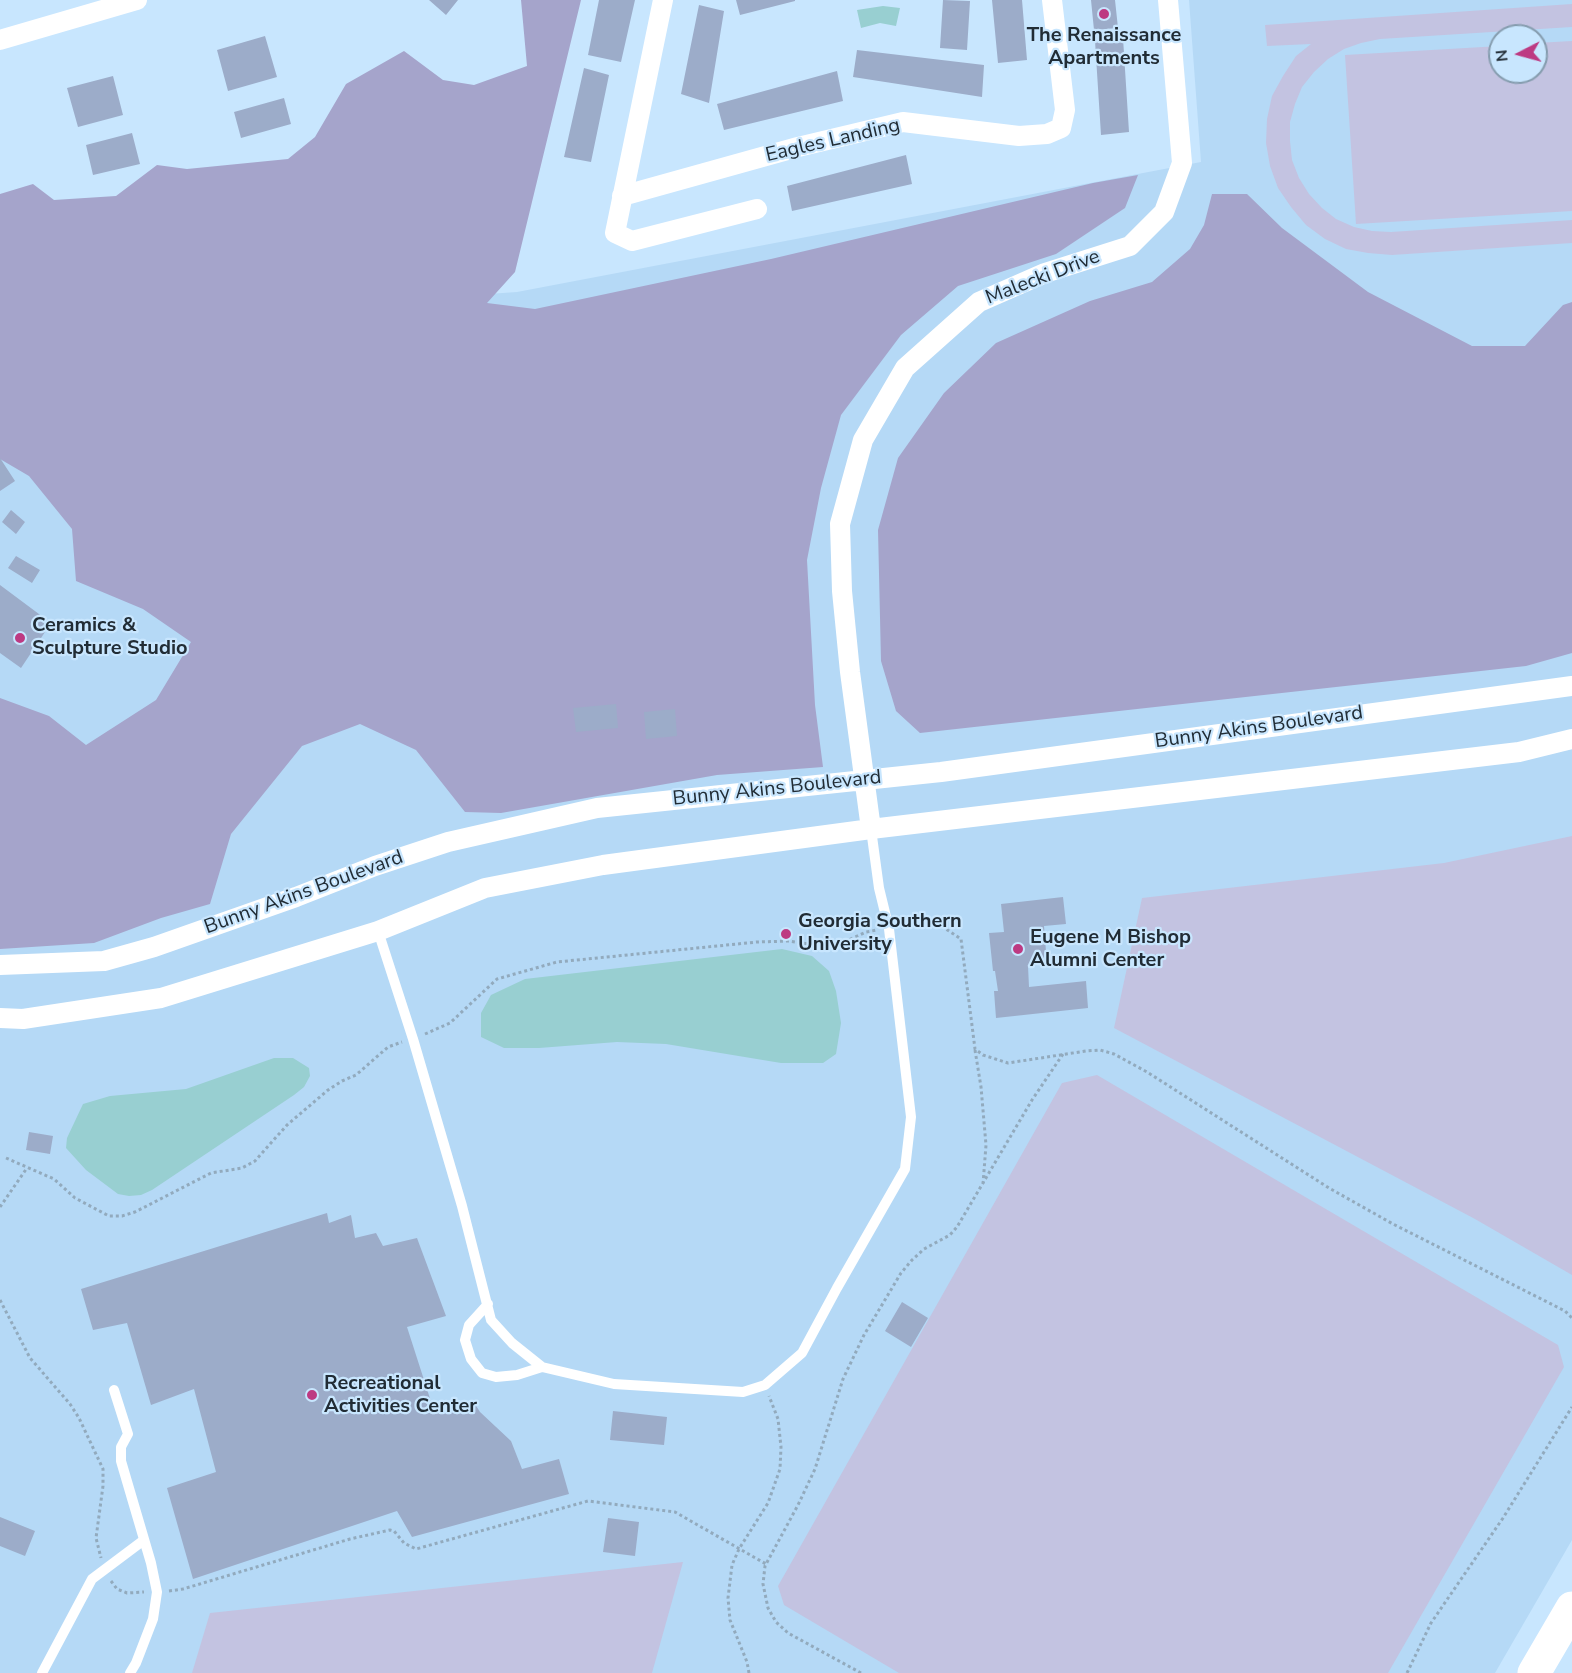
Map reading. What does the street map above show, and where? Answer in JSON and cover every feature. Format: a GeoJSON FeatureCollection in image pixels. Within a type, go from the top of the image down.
{"type":"FeatureCollection","features":[{"type":"Feature","properties":{"kind":"highway"},"geometry":{"type":"LineString","coordinates":[[1534,1673],[1572,1608]]}},
{"type":"Feature","properties":{"kind":"street"},"geometry":{"type":"LineString","coordinates":[[663,0],[615,233],[632,241],[757,209]]}},
{"type":"Feature","properties":{"kind":"street","name":"Eagles Landing"},"geometry":{"type":"LineString","coordinates":[[622,196],[798,147],[903,122],[1019,136],[1047,134],[1061,128],[1065,110],[1052,0]]}},
{"type":"Feature","properties":{"kind":"street","name":"Malecki Drive"},"geometry":{"type":"LineString","coordinates":[[872,829],[842,591],[840,524],[863,440],[905,368],[978,302],[1045,273],[1130,246],[1164,212],[1182,163],[1168,0]]}},
{"type":"Feature","properties":{"kind":"street"},"geometry":{"type":"LineString","coordinates":[[0,40],[131,1]]}},
{"type":"Feature","properties":{"kind":"street","name":"Bunny Akins Boulevard"},"geometry":{"type":"LineString","coordinates":[[0,965],[104,961],[154,947],[296,897],[375,866],[448,842],[597,808],[941,772],[1572,686]]}},
{"type":"Feature","properties":{"kind":"street"},"geometry":{"type":"LineString","coordinates":[[0,1018],[23,1019],[161,999],[378,931],[485,888],[603,865],[872,829],[1520,752],[1572,740]]}},
{"type":"Feature","properties":{"kind":"lane"},"geometry":{"type":"LineString","coordinates":[[378,931],[413,1039],[476,1252],[492,1320],[512,1343],[542,1367],[614,1384],[743,1392],[765,1385],[802,1353],[905,1169],[910,1117],[889,929],[879,888],[872,829]]}},
{"type":"Feature","properties":{"kind":"lane"},"geometry":{"type":"LineString","coordinates":[[488,1304],[469,1325],[465,1340],[471,1359],[482,1372],[496,1377],[517,1375],[542,1367]]}},
{"type":"Feature","properties":{"kind":"lane"},"geometry":{"type":"LineString","coordinates":[[114,1390],[128,1434],[121,1447],[121,1461],[157,1592],[153,1619],[130,1673]]}},
{"type":"Feature","properties":{"kind":"lane"},"geometry":{"type":"LineString","coordinates":[[42,1673],[92,1580],[144,1540]]}},
{"type":"Feature","properties":{"kind":"path"},"geometry":{"type":"LineString","coordinates":[[6,1158],[54,1179],[75,1198],[109,1216],[122,1216],[135,1212],[211,1173],[242,1168],[255,1161],[288,1125],[328,1090],[342,1080],[356,1075],[388,1047],[450,1023],[497,979],[557,962],[757,942],[789,941],[827,947],[835,946],[866,932],[931,922],[961,939],[981,1087],[986,1145],[983,1186]]}},
{"type":"Feature","properties":{"kind":"path"},"geometry":{"type":"LineString","coordinates":[[975,1049],[983,1055],[1008,1063],[1100,1050],[1114,1053],[1329,1188],[1393,1224],[1565,1311],[1572,1318]]}},
{"type":"Feature","properties":{"kind":"path"},"geometry":{"type":"LineString","coordinates":[[861,1673],[788,1633],[776,1622],[768,1608],[763,1584],[766,1564],[815,1469],[843,1379],[864,1335],[901,1273],[924,1250],[950,1236],[983,1186],[1032,1100],[1062,1054]]}},
{"type":"Feature","properties":{"kind":"path"},"geometry":{"type":"LineString","coordinates":[[0,1207],[27,1167]]}},
{"type":"Feature","properties":{"kind":"path"},"geometry":{"type":"LineString","coordinates":[[0,1300],[30,1358],[70,1404],[79,1418],[103,1469],[96,1538],[98,1551],[111,1583],[117,1589],[127,1593],[183,1589],[380,1532],[394,1531],[404,1542],[416,1549],[588,1501],[675,1512],[766,1564]]}},
{"type":"Feature","properties":{"kind":"path"},"geometry":{"type":"LineString","coordinates":[[749,1673],[747,1662],[730,1620],[728,1598],[732,1565],[739,1548],[768,1503],[780,1469],[781,1447],[778,1419],[765,1385]]}},
{"type":"Feature","properties":{"kind":"path"},"geometry":{"type":"LineString","coordinates":[[1407,1673],[1431,1623],[1503,1518],[1572,1407]]}},
{"type":"Feature","properties":{"kind":"shaded area"},"geometry":{"type":"Polygon","coordinates":[[[521,0],[581,0],[515,272],[487,303],[535,309],[771,259],[1093,183],[1138,175],[1125,208],[1056,254],[958,286],[901,335],[841,415],[821,488],[807,560],[815,705],[823,767],[717,775],[501,813],[465,812],[416,750],[360,724],[302,746],[231,834],[210,904],[161,918],[94,943],[0,949],[0,698],[49,716],[86,745],[156,700],[191,642],[143,609],[76,581],[72,529],[29,476],[0,459],[0,194],[33,184],[54,200],[116,196],[157,165],[187,169],[288,159],[315,137],[346,84],[404,51],[443,80],[474,85],[527,66],[521,0]]]}},
{"type":"Feature","properties":{"kind":"shaded area","name":"Georgia Southern University"},"geometry":{"type":"Polygon","coordinates":[[[1189,0],[1572,0],[1572,1540],[1495,1673],[0,1673],[0,328],[517,292],[1201,162],[1189,0]]]}},
{"type":"Feature","properties":{"kind":"shaded area"},"geometry":{"type":"Polygon","coordinates":[[[1572,4],[1572,27],[1548,28],[1548,24],[1488,24],[1488,32],[1380,39],[1344,49],[1328,59],[1302,87],[1290,122],[1290,141],[1292,160],[1309,194],[1336,219],[1354,227],[1391,232],[1572,220],[1572,243],[1392,255],[1346,249],[1325,239],[1306,225],[1278,188],[1270,166],[1266,143],[1267,119],[1272,96],[1296,56],[1311,44],[1267,46],[1265,25],[1572,4]]]}},
{"type":"Feature","properties":{"kind":"shaded area"},"geometry":{"type":"Polygon","coordinates":[[[883,6],[900,8],[896,26],[880,23],[861,28],[857,10],[883,6]]]}},
{"type":"Feature","properties":{"kind":"shaded area"},"geometry":{"type":"Polygon","coordinates":[[[1572,41],[1572,211],[1356,224],[1345,55],[1488,47],[1488,84],[1548,84],[1548,42],[1572,41]]]}},
{"type":"Feature","properties":{"kind":"shaded area"},"geometry":{"type":"Polygon","coordinates":[[[1212,194],[1247,194],[1282,228],[1368,292],[1472,346],[1525,346],[1563,305],[1572,302],[1572,653],[1526,666],[920,733],[896,711],[881,661],[878,530],[898,458],[944,393],[996,343],[1090,301],[1152,282],[1190,249],[1204,225],[1212,194]]]}},
{"type":"Feature","properties":{"kind":"shaded area"},"geometry":{"type":"Polygon","coordinates":[[[1572,836],[1572,1275],[1475,1219],[1114,1028],[1142,898],[1444,863],[1572,836]]]}},
{"type":"Feature","properties":{"kind":"shaded area"},"geometry":{"type":"Polygon","coordinates":[[[782,949],[812,956],[829,971],[836,991],[841,1023],[836,1054],[823,1063],[781,1063],[666,1044],[617,1042],[539,1048],[504,1048],[481,1037],[481,1013],[491,995],[525,979],[782,949]]]}},
{"type":"Feature","properties":{"kind":"shaded area"},"geometry":{"type":"Polygon","coordinates":[[[274,1058],[293,1058],[309,1068],[310,1076],[304,1087],[152,1190],[141,1195],[118,1194],[86,1170],[66,1148],[67,1138],[83,1104],[110,1096],[186,1089],[274,1058]]]}},
{"type":"Feature","properties":{"kind":"shaded area"},"geometry":{"type":"Polygon","coordinates":[[[1097,1075],[1558,1345],[1564,1367],[1388,1673],[899,1673],[784,1605],[778,1586],[1062,1083],[1097,1075]]]}},
{"type":"Feature","properties":{"kind":"shaded area"},"geometry":{"type":"Polygon","coordinates":[[[683,1562],[652,1673],[192,1673],[210,1613],[683,1562]]]}},
{"type":"Feature","properties":{"kind":"building"},"geometry":{"type":"Polygon","coordinates":[[[429,0],[458,0],[446,15],[429,0]]]}},
{"type":"Feature","properties":{"kind":"building"},"geometry":{"type":"Polygon","coordinates":[[[599,0],[635,0],[621,62],[588,55],[599,0]]]}},
{"type":"Feature","properties":{"kind":"building"},"geometry":{"type":"Polygon","coordinates":[[[736,0],[795,0],[795,1],[740,15],[736,0]]]}},
{"type":"Feature","properties":{"kind":"building"},"geometry":{"type":"Polygon","coordinates":[[[943,0],[970,1],[967,50],[940,48],[943,0]]]}},
{"type":"Feature","properties":{"kind":"building"},"geometry":{"type":"Polygon","coordinates":[[[992,0],[1022,0],[1027,60],[998,63],[992,0]]]}},
{"type":"Feature","properties":{"kind":"building","name":"The Renaissance Apartments"},"geometry":{"type":"Polygon","coordinates":[[[1091,0],[1115,0],[1118,28],[1094,30],[1091,0]]]}},
{"type":"Feature","properties":{"kind":"building"},"geometry":{"type":"Polygon","coordinates":[[[699,5],[724,11],[709,103],[681,94],[699,5]]]}},
{"type":"Feature","properties":{"kind":"building"},"geometry":{"type":"Polygon","coordinates":[[[265,36],[277,77],[228,91],[217,50],[265,36]]]}},
{"type":"Feature","properties":{"kind":"building"},"geometry":{"type":"Polygon","coordinates":[[[1123,38],[1129,132],[1101,135],[1095,41],[1123,38]]]}},
{"type":"Feature","properties":{"kind":"building"},"geometry":{"type":"Polygon","coordinates":[[[857,50],[984,65],[982,97],[853,77],[857,50]]]}},
{"type":"Feature","properties":{"kind":"building"},"geometry":{"type":"Polygon","coordinates":[[[584,68],[609,75],[591,162],[564,157],[584,68]]]}},
{"type":"Feature","properties":{"kind":"building"},"geometry":{"type":"Polygon","coordinates":[[[837,71],[843,101],[724,130],[717,104],[837,71]]]}},
{"type":"Feature","properties":{"kind":"building"},"geometry":{"type":"Polygon","coordinates":[[[113,76],[123,115],[78,127],[67,88],[113,76]]]}},
{"type":"Feature","properties":{"kind":"building"},"geometry":{"type":"Polygon","coordinates":[[[284,98],[291,124],[241,138],[234,112],[284,98]]]}},
{"type":"Feature","properties":{"kind":"building"},"geometry":{"type":"Polygon","coordinates":[[[132,133],[140,164],[93,175],[86,145],[132,133]]]}},
{"type":"Feature","properties":{"kind":"building"},"geometry":{"type":"Polygon","coordinates":[[[906,155],[912,184],[792,211],[787,186],[906,155]]]}},
{"type":"Feature","properties":{"kind":"building"},"geometry":{"type":"Polygon","coordinates":[[[0,458],[15,481],[0,491],[0,458]]]}},
{"type":"Feature","properties":{"kind":"building"},"geometry":{"type":"Polygon","coordinates":[[[11,510],[25,522],[16,534],[2,522],[11,510]]]}},
{"type":"Feature","properties":{"kind":"building"},"geometry":{"type":"Polygon","coordinates":[[[16,556],[40,570],[32,583],[8,568],[16,556]]]}},
{"type":"Feature","properties":{"kind":"building","name":"Ceramics & Sculpture Studio"},"geometry":{"type":"Polygon","coordinates":[[[0,585],[51,623],[21,668],[0,653],[0,585]]]}},
{"type":"Feature","properties":{"kind":"building"},"geometry":{"type":"Polygon","coordinates":[[[616,704],[618,728],[576,732],[573,708],[616,704]]]}},
{"type":"Feature","properties":{"kind":"building"},"geometry":{"type":"Polygon","coordinates":[[[675,709],[677,736],[646,739],[644,712],[675,709]]]}},
{"type":"Feature","properties":{"kind":"building","name":"Eugene M Bishop Alumni Center"},"geometry":{"type":"Polygon","coordinates":[[[1063,897],[1066,924],[1044,926],[1047,964],[1028,966],[1029,987],[1086,981],[1088,1008],[996,1018],[994,991],[998,991],[995,971],[993,971],[989,933],[1004,932],[1001,904],[1063,897]]]}},
{"type":"Feature","properties":{"kind":"building"},"geometry":{"type":"Polygon","coordinates":[[[29,1132],[53,1136],[50,1154],[26,1150],[29,1132]]]}},
{"type":"Feature","properties":{"kind":"building","name":"Recreational Activities Center"},"geometry":{"type":"Polygon","coordinates":[[[327,1213],[329,1223],[351,1215],[355,1238],[376,1233],[383,1246],[417,1238],[446,1316],[407,1327],[434,1411],[473,1401],[480,1412],[511,1441],[522,1469],[559,1459],[569,1494],[412,1537],[397,1511],[193,1579],[167,1488],[216,1472],[194,1389],[151,1405],[127,1323],[93,1330],[81,1289],[327,1213]]]}},
{"type":"Feature","properties":{"kind":"building"},"geometry":{"type":"Polygon","coordinates":[[[902,1302],[928,1318],[911,1347],[885,1331],[902,1302]]]}},
{"type":"Feature","properties":{"kind":"building"},"geometry":{"type":"Polygon","coordinates":[[[613,1411],[667,1417],[664,1445],[610,1440],[613,1411]]]}},
{"type":"Feature","properties":{"kind":"building"},"geometry":{"type":"Polygon","coordinates":[[[0,1517],[35,1531],[25,1556],[0,1546],[0,1517]]]}},
{"type":"Feature","properties":{"kind":"building"},"geometry":{"type":"Polygon","coordinates":[[[608,1518],[639,1522],[635,1556],[603,1552],[608,1518]]]}},
{"type":"Feature","properties":{"kind":"place","name":"The Renaissance Apartments"},"geometry":{"type":"Point","coordinates":[1104,14]}},
{"type":"Feature","properties":{"kind":"place","name":"Ceramics & Sculpture Studio"},"geometry":{"type":"Point","coordinates":[20,638]}},
{"type":"Feature","properties":{"kind":"place","name":"Georgia Southern University"},"geometry":{"type":"Point","coordinates":[786,934]}},
{"type":"Feature","properties":{"kind":"place","name":"Eugene M Bishop Alumni Center"},"geometry":{"type":"Point","coordinates":[1018,949]}},
{"type":"Feature","properties":{"kind":"place","name":"Recreational Activities Center"},"geometry":{"type":"Point","coordinates":[312,1395]}}]}
